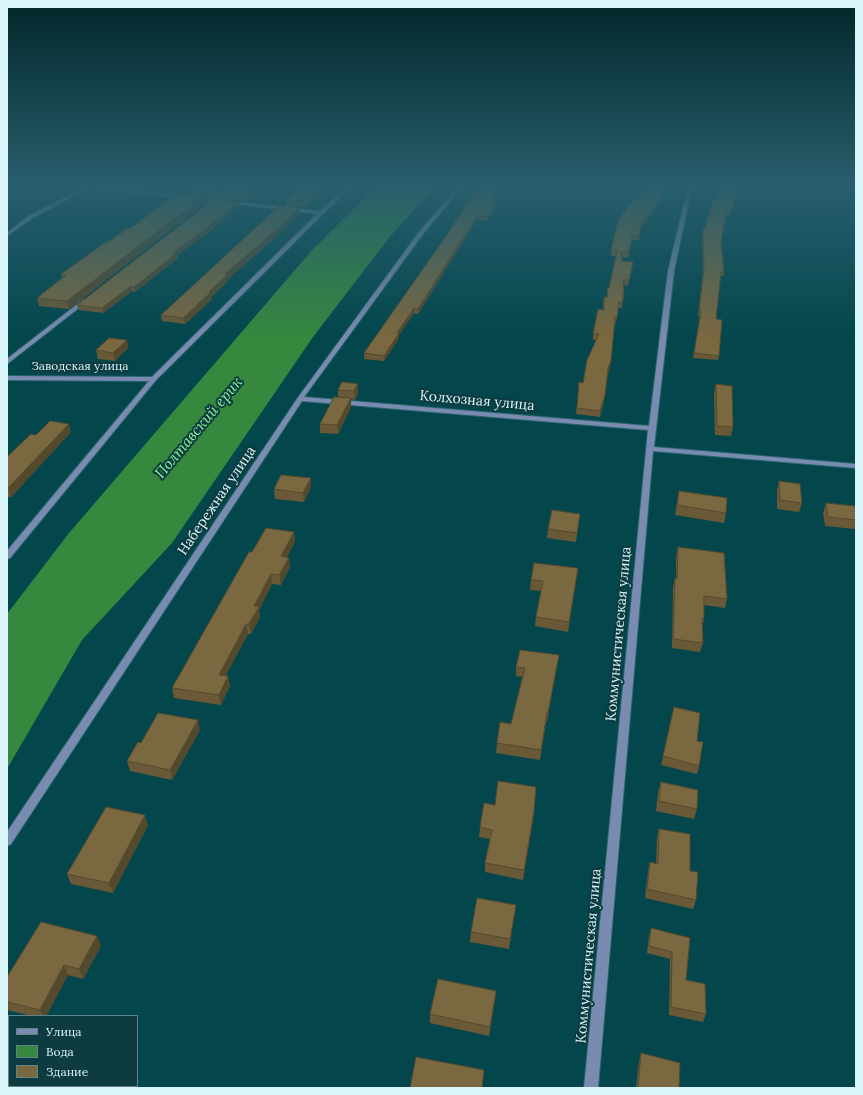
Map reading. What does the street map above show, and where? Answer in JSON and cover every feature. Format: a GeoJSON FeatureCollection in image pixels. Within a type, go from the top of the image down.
{"type":"FeatureCollection","features":[{"type":"Feature","properties":{"kind":"street"},"geometry":{"type":"LineString","coordinates":[[7,556],[154,378],[298,236]]}},
{"type":"Feature","properties":{"kind":"street","name":"Набережная улица"},"geometry":{"type":"LineString","coordinates":[[7,841],[300,399],[419,236]]}},
{"type":"Feature","properties":{"kind":"street","name":"Коммунистическая улица"},"geometry":{"type":"LineString","coordinates":[[591,1088],[652,428],[670,271],[678,236]]}},
{"type":"Feature","properties":{"kind":"street"},"geometry":{"type":"LineString","coordinates":[[7,362],[88,298]]}},
{"type":"Feature","properties":{"kind":"street","name":"Заводская улица"},"geometry":{"type":"LineString","coordinates":[[7,378],[154,378]]}},
{"type":"Feature","properties":{"kind":"street","name":"Колхозная улица"},"geometry":{"type":"LineString","coordinates":[[300,399],[652,428]]}},
{"type":"Feature","properties":{"kind":"street"},"geometry":{"type":"LineString","coordinates":[[650,449],[856,466]]}},
{"type":"Feature","properties":{"kind":"water","name":"Полтавский ерик"},"geometry":{"type":"Polygon","coordinates":[[[326,236],[391,236],[313,337],[172,543],[82,640],[7,769],[7,614],[69,533],[313,249],[326,236]]]}},
{"type":"Feature","properties":{"kind":"building"},"geometry":{"type":"Polygon","coordinates":[[[116,236],[152,236],[67,301],[37,298],[66,275],[61,274],[116,236]]]}},
{"type":"Feature","properties":{"kind":"building"},"geometry":{"type":"Polygon","coordinates":[[[166,236],[196,236],[174,252],[177,253],[134,287],[131,286],[102,308],[77,305],[166,236]]]}},
{"type":"Feature","properties":{"kind":"building"},"geometry":{"type":"Polygon","coordinates":[[[246,236],[269,236],[225,274],[227,275],[209,292],[211,292],[183,318],[161,315],[246,236]]]}},
{"type":"Feature","properties":{"kind":"building"},"geometry":{"type":"Polygon","coordinates":[[[446,236],[464,236],[418,309],[414,308],[384,356],[364,353],[446,236]]]}},
{"type":"Feature","properties":{"kind":"building"},"geometry":{"type":"Polygon","coordinates":[[[614,236],[632,236],[629,252],[621,252],[622,261],[633,262],[629,280],[623,280],[623,302],[619,302],[617,318],[615,317],[611,361],[608,368],[605,395],[600,411],[577,408],[579,382],[583,383],[587,360],[599,334],[593,334],[598,309],[604,310],[604,297],[608,297],[607,288],[609,288],[617,251],[611,251],[614,236]]]}},
{"type":"Feature","properties":{"kind":"building"},"geometry":{"type":"Polygon","coordinates":[[[703,236],[722,236],[721,242],[724,272],[721,272],[716,319],[722,320],[719,356],[694,353],[701,311],[699,311],[704,268],[703,236]]]}},
{"type":"Feature","properties":{"kind":"building"},"geometry":{"type":"Polygon","coordinates":[[[109,338],[127,340],[113,353],[96,350],[109,338]]]}},
{"type":"Feature","properties":{"kind":"building"},"geometry":{"type":"Polygon","coordinates":[[[342,382],[358,384],[354,391],[338,390],[342,382]]]}},
{"type":"Feature","properties":{"kind":"building"},"geometry":{"type":"Polygon","coordinates":[[[716,384],[732,386],[733,427],[717,426],[716,384]]]}},
{"type":"Feature","properties":{"kind":"building"},"geometry":{"type":"Polygon","coordinates":[[[334,397],[351,398],[337,425],[320,424],[334,397]]]}},
{"type":"Feature","properties":{"kind":"building"},"geometry":{"type":"Polygon","coordinates":[[[50,421],[69,424],[7,488],[7,457],[31,434],[36,435],[50,421]]]}},
{"type":"Feature","properties":{"kind":"building"},"geometry":{"type":"Polygon","coordinates":[[[281,475],[311,478],[303,493],[274,489],[281,475]]]}},
{"type":"Feature","properties":{"kind":"building"},"geometry":{"type":"Polygon","coordinates":[[[779,481],[800,484],[802,503],[780,500],[779,481]]]}},
{"type":"Feature","properties":{"kind":"building"},"geometry":{"type":"Polygon","coordinates":[[[679,491],[727,498],[726,513],[677,505],[679,491]]]}},
{"type":"Feature","properties":{"kind":"building"},"geometry":{"type":"Polygon","coordinates":[[[826,503],[855,506],[856,520],[828,517],[826,503]]]}},
{"type":"Feature","properties":{"kind":"building"},"geometry":{"type":"Polygon","coordinates":[[[552,510],[580,514],[577,533],[548,529],[552,510]]]}},
{"type":"Feature","properties":{"kind":"building"},"geometry":{"type":"Polygon","coordinates":[[[266,528],[294,532],[281,556],[289,558],[279,575],[271,574],[254,606],[259,607],[249,624],[246,624],[219,675],[228,676],[219,695],[172,688],[249,552],[252,552],[266,528]]]}},
{"type":"Feature","properties":{"kind":"building"},"geometry":{"type":"Polygon","coordinates":[[[678,547],[724,553],[727,599],[704,596],[704,619],[702,618],[703,643],[673,639],[675,578],[677,579],[678,547]]]}},
{"type":"Feature","properties":{"kind":"building"},"geometry":{"type":"Polygon","coordinates":[[[534,563],[578,568],[569,622],[536,617],[543,581],[531,580],[534,563]]]}},
{"type":"Feature","properties":{"kind":"building"},"geometry":{"type":"Polygon","coordinates":[[[520,650],[559,655],[541,750],[497,743],[500,722],[511,724],[525,668],[516,667],[520,650]]]}},
{"type":"Feature","properties":{"kind":"building"},"geometry":{"type":"Polygon","coordinates":[[[674,707],[700,713],[697,741],[703,742],[699,766],[663,756],[674,707]]]}},
{"type":"Feature","properties":{"kind":"building"},"geometry":{"type":"Polygon","coordinates":[[[158,713],[198,720],[170,770],[127,761],[138,742],[141,743],[158,713]]]}},
{"type":"Feature","properties":{"kind":"building"},"geometry":{"type":"Polygon","coordinates":[[[498,781],[536,787],[534,811],[524,870],[485,863],[492,830],[480,827],[484,803],[495,805],[498,781]]]}},
{"type":"Feature","properties":{"kind":"building"},"geometry":{"type":"Polygon","coordinates":[[[661,782],[698,790],[697,809],[659,801],[661,782]]]}},
{"type":"Feature","properties":{"kind":"building"},"geometry":{"type":"Polygon","coordinates":[[[106,807],[145,815],[109,883],[67,874],[106,807]]]}},
{"type":"Feature","properties":{"kind":"building"},"geometry":{"type":"Polygon","coordinates":[[[659,829],[690,834],[690,871],[698,872],[696,900],[647,889],[650,862],[658,864],[659,829]]]}},
{"type":"Feature","properties":{"kind":"building"},"geometry":{"type":"Polygon","coordinates":[[[477,898],[516,905],[510,939],[471,932],[477,898]]]}},
{"type":"Feature","properties":{"kind":"building"},"geometry":{"type":"Polygon","coordinates":[[[41,922],[97,936],[79,969],[64,965],[40,1010],[7,1002],[7,977],[41,922]]]}},
{"type":"Feature","properties":{"kind":"building"},"geometry":{"type":"Polygon","coordinates":[[[651,928],[690,938],[686,980],[705,984],[706,1014],[671,1007],[672,952],[649,946],[651,928]]]}},
{"type":"Feature","properties":{"kind":"building"},"geometry":{"type":"Polygon","coordinates":[[[438,979],[496,991],[490,1027],[430,1014],[438,979]]]}},
{"type":"Feature","properties":{"kind":"building"},"geometry":{"type":"Polygon","coordinates":[[[641,1053],[680,1063],[679,1088],[638,1088],[641,1053]]]}},
{"type":"Feature","properties":{"kind":"building"},"geometry":{"type":"Polygon","coordinates":[[[416,1057],[484,1070],[482,1088],[410,1088],[416,1057]]]}},
{"type":"Feature","properties":{"kind":"building"},"geometry":{"type":"Polygon","coordinates":[[[7,1061],[8,1061],[8,1087],[7,1088],[7,1061]]]}}]}
